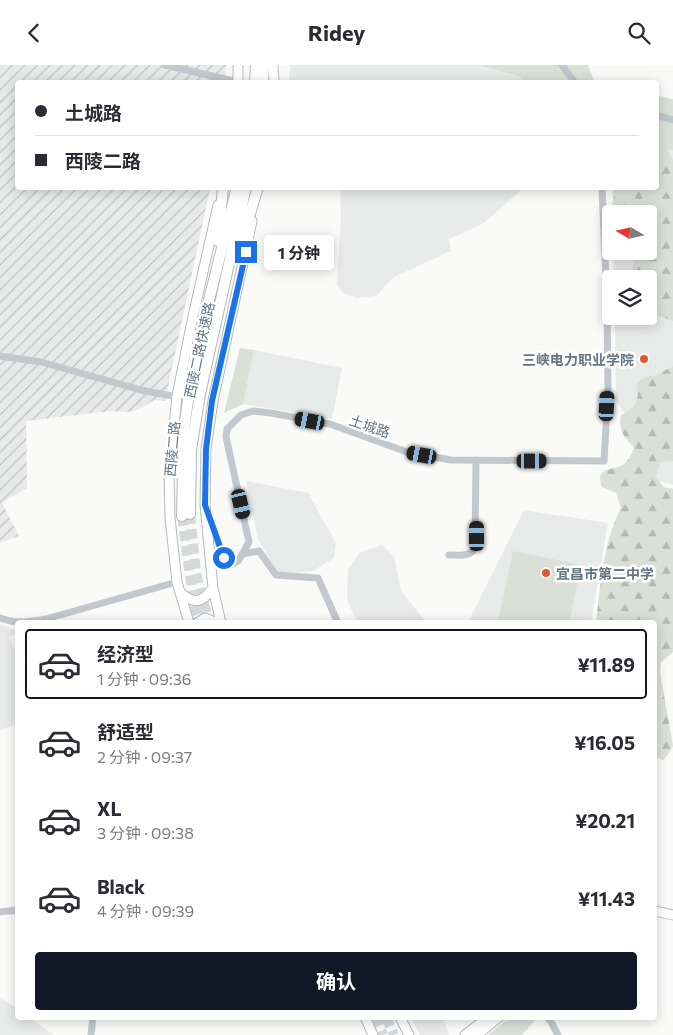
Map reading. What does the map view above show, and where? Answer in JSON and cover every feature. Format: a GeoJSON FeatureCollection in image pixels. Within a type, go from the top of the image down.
{"type":"FeatureCollection","features":[{"type":"Feature","properties":{"kind":"highway"},"geometry":{"type":"LineString","coordinates":[[255,80],[256,65]]}},
{"type":"Feature","properties":{"kind":"highway"},"geometry":{"type":"LineString","coordinates":[[263,80],[264,65]]}},
{"type":"Feature","properties":{"kind":"highway"},"geometry":{"type":"LineString","coordinates":[[212,287],[223,190]]}},
{"type":"Feature","properties":{"kind":"highway","name":"西陵二路快速路"},"geometry":{"type":"LineString","coordinates":[[237,190],[236,211],[191,450],[186,515],[184,429],[193,365],[212,287],[236,211],[245,190]]}},
{"type":"Feature","properties":{"kind":"highway"},"geometry":{"type":"LineString","coordinates":[[209,349],[258,190]]}},
{"type":"Feature","properties":{"kind":"main road"},"geometry":{"type":"LineString","coordinates":[[238,65],[238,80]]}},
{"type":"Feature","properties":{"kind":"main road"},"geometry":{"type":"LineString","coordinates":[[273,65],[274,80]]}},
{"type":"Feature","properties":{"kind":"main road","name":"西陵二路"},"geometry":{"type":"LineString","coordinates":[[188,620],[177,582],[170,518],[169,475],[177,397],[192,321],[222,190]]}},
{"type":"Feature","properties":{"kind":"main road"},"geometry":{"type":"LineString","coordinates":[[218,620],[213,588],[205,505],[206,449],[212,401],[258,190]]}},
{"type":"Feature","properties":{"kind":"main road"},"geometry":{"type":"LineString","coordinates":[[180,592],[187,598],[197,601],[205,598],[213,588]]}},
{"type":"Feature","properties":{"kind":"main road"},"geometry":{"type":"LineString","coordinates":[[657,911],[673,915]]}},
{"type":"Feature","properties":{"kind":"main road"},"geometry":{"type":"LineString","coordinates":[[657,917],[673,919]]}},
{"type":"Feature","properties":{"kind":"main road"},"geometry":{"type":"LineString","coordinates":[[366,1020],[373,1035]]}},
{"type":"Feature","properties":{"kind":"main road"},"geometry":{"type":"LineString","coordinates":[[402,1020],[409,1035]]}},
{"type":"Feature","properties":{"kind":"main road"},"geometry":{"type":"LineString","coordinates":[[465,1035],[484,1020]]}},
{"type":"Feature","properties":{"kind":"main road"},"geometry":{"type":"LineString","coordinates":[[477,1035],[495,1020]]}},
{"type":"Feature","properties":{"kind":"street"},"geometry":{"type":"LineString","coordinates":[[165,65],[229,80]]}},
{"type":"Feature","properties":{"kind":"street","name":"土城路"},"geometry":{"type":"LineString","coordinates":[[243,554],[250,542],[226,437],[227,429],[246,412],[271,413],[330,424],[407,452],[451,460],[604,461],[608,387],[602,190]]}},
{"type":"Feature","properties":{"kind":"street"},"geometry":{"type":"LineString","coordinates":[[0,356],[41,362],[140,390],[177,397]]}},
{"type":"Feature","properties":{"kind":"street"},"geometry":{"type":"LineString","coordinates":[[450,555],[468,555],[476,547],[476,460]]}},
{"type":"Feature","properties":{"kind":"street"},"geometry":{"type":"LineString","coordinates":[[205,505],[221,552],[227,563],[233,564],[243,554],[259,551],[276,575],[318,577],[337,620]]}},
{"type":"Feature","properties":{"kind":"street"},"geometry":{"type":"LineString","coordinates":[[41,620],[177,582]]}},
{"type":"Feature","properties":{"kind":"street"},"geometry":{"type":"LineString","coordinates":[[0,618],[15,622]]}},
{"type":"Feature","properties":{"kind":"street"},"geometry":{"type":"LineString","coordinates":[[0,912],[15,910]]}},
{"type":"Feature","properties":{"kind":"street"},"geometry":{"type":"LineString","coordinates":[[91,1035],[93,1020]]}},
{"type":"Feature","properties":{"kind":"street"},"geometry":{"type":"LineString","coordinates":[[549,1020],[558,1035]]}},
{"type":"Feature","properties":{"kind":"shaded area"},"geometry":{"type":"Polygon","coordinates":[[[0,65],[226,65],[225,80],[15,80],[15,190],[210,190],[165,401],[154,400],[130,412],[110,411],[26,421],[27,488],[2,503],[19,536],[0,543],[0,65]]]}},
{"type":"Feature","properties":{"kind":"shaded area"},"geometry":{"type":"Polygon","coordinates":[[[290,65],[477,65],[519,76],[522,80],[289,80],[290,65]]]}},
{"type":"Feature","properties":{"kind":"shaded area","name":"三峡电力职业学院"},"geometry":{"type":"Polygon","coordinates":[[[659,148],[673,150],[673,485],[654,479],[652,453],[616,401],[615,325],[657,325],[657,270],[614,270],[613,260],[658,260],[658,205],[613,205],[612,190],[659,190],[659,148]]]}},
{"type":"Feature","properties":{"kind":"shaded area"},"geometry":{"type":"Polygon","coordinates":[[[340,190],[520,190],[484,223],[449,239],[451,251],[394,277],[376,296],[356,298],[342,292],[337,285],[341,218],[340,190]]]}},
{"type":"Feature","properties":{"kind":"shaded area"},"geometry":{"type":"Polygon","coordinates":[[[254,350],[342,368],[332,419],[243,404],[254,350]]]}},
{"type":"Feature","properties":{"kind":"shaded area"},"geometry":{"type":"Polygon","coordinates":[[[246,481],[308,493],[336,543],[334,558],[313,571],[278,573],[258,539],[246,481]]]}},
{"type":"Feature","properties":{"kind":"shaded area","name":"宜昌市第二中学"},"geometry":{"type":"Polygon","coordinates":[[[524,510],[608,523],[591,620],[469,620],[524,510]]]}},
{"type":"Feature","properties":{"kind":"shaded area"},"geometry":{"type":"Polygon","coordinates":[[[382,545],[394,556],[401,591],[424,620],[357,620],[347,601],[348,570],[359,553],[382,545]]]}},
{"type":"Feature","properties":{"kind":"shaded area"},"geometry":{"type":"Polygon","coordinates":[[[0,624],[15,630],[15,634],[9,637],[15,650],[15,725],[0,730],[0,624]]]}},
{"type":"Feature","properties":{"kind":"shaded area"},"geometry":{"type":"Polygon","coordinates":[[[0,998],[15,1007],[15,1020],[33,1020],[54,1035],[0,1035],[0,998]]]}},
{"type":"Feature","properties":{"kind":"shaded area"},"geometry":{"type":"Polygon","coordinates":[[[412,1020],[444,1020],[449,1035],[420,1035],[412,1020]]]}},
{"type":"Feature","properties":{"kind":"green space"},"geometry":{"type":"Polygon","coordinates":[[[477,65],[588,65],[594,80],[522,80],[519,76],[477,65]]]}},
{"type":"Feature","properties":{"kind":"green space"},"geometry":{"type":"Polygon","coordinates":[[[659,96],[673,99],[673,150],[659,148],[659,96]]]}},
{"type":"Feature","properties":{"kind":"green space"},"geometry":{"type":"Polygon","coordinates":[[[659,142],[666,147],[673,160],[673,321],[657,315],[657,270],[633,270],[633,260],[658,260],[658,205],[613,205],[614,190],[659,190],[659,142]]]}},
{"type":"Feature","properties":{"kind":"green space"},"geometry":{"type":"Polygon","coordinates":[[[240,348],[254,350],[243,404],[224,413],[240,348]]]}},
{"type":"Feature","properties":{"kind":"green space"},"geometry":{"type":"Polygon","coordinates":[[[673,366],[673,461],[660,462],[656,477],[664,487],[673,489],[673,652],[661,662],[660,672],[673,746],[663,760],[657,758],[657,620],[596,620],[606,549],[621,508],[616,493],[602,487],[600,480],[603,472],[606,470],[623,465],[633,450],[634,448],[621,429],[621,415],[631,409],[636,403],[638,394],[637,383],[645,377],[657,375],[673,366]]]}},
{"type":"Feature","properties":{"kind":"green space"},"geometry":{"type":"Polygon","coordinates":[[[513,551],[581,565],[569,620],[498,620],[513,551]]]}},
{"type":"Feature","properties":{"kind":"green space"},"geometry":{"type":"Polygon","coordinates":[[[506,1020],[535,1020],[522,1035],[488,1035],[506,1020]]]}},
{"type":"Feature","properties":{"kind":"waterway"},"geometry":{"type":"LineString","coordinates":[[562,65],[573,80]]}},
{"type":"Feature","properties":{"kind":"waterway"},"geometry":{"type":"LineString","coordinates":[[659,116],[673,120]]}},
{"type":"Feature","properties":{"kind":"tunnel"},"geometry":{"type":"LineString","coordinates":[[190,514],[196,573],[208,620]]}},
{"type":"Feature","properties":{"kind":"tunnel"},"geometry":{"type":"LineString","coordinates":[[182,516],[194,605],[199,620]]}},
{"type":"Feature","properties":{"kind":"tunnel"},"geometry":{"type":"LineString","coordinates":[[376,1020],[383,1035]]}},
{"type":"Feature","properties":{"kind":"tunnel"},"geometry":{"type":"LineString","coordinates":[[387,1020],[394,1035]]}},
{"type":"Feature","properties":{"kind":"place","name":"三峡电力职业学院"},"geometry":{"type":"Point","coordinates":[644,359]}},
{"type":"Feature","properties":{"kind":"place","name":"宜昌市第二中学"},"geometry":{"type":"Point","coordinates":[546,573]}},
{"type":"Feature","properties":{"kind":"route"},"geometry":{"type":"LineString","coordinates":[[224,558],[205,505],[206,449],[212,401],[246,252]]}}]}
